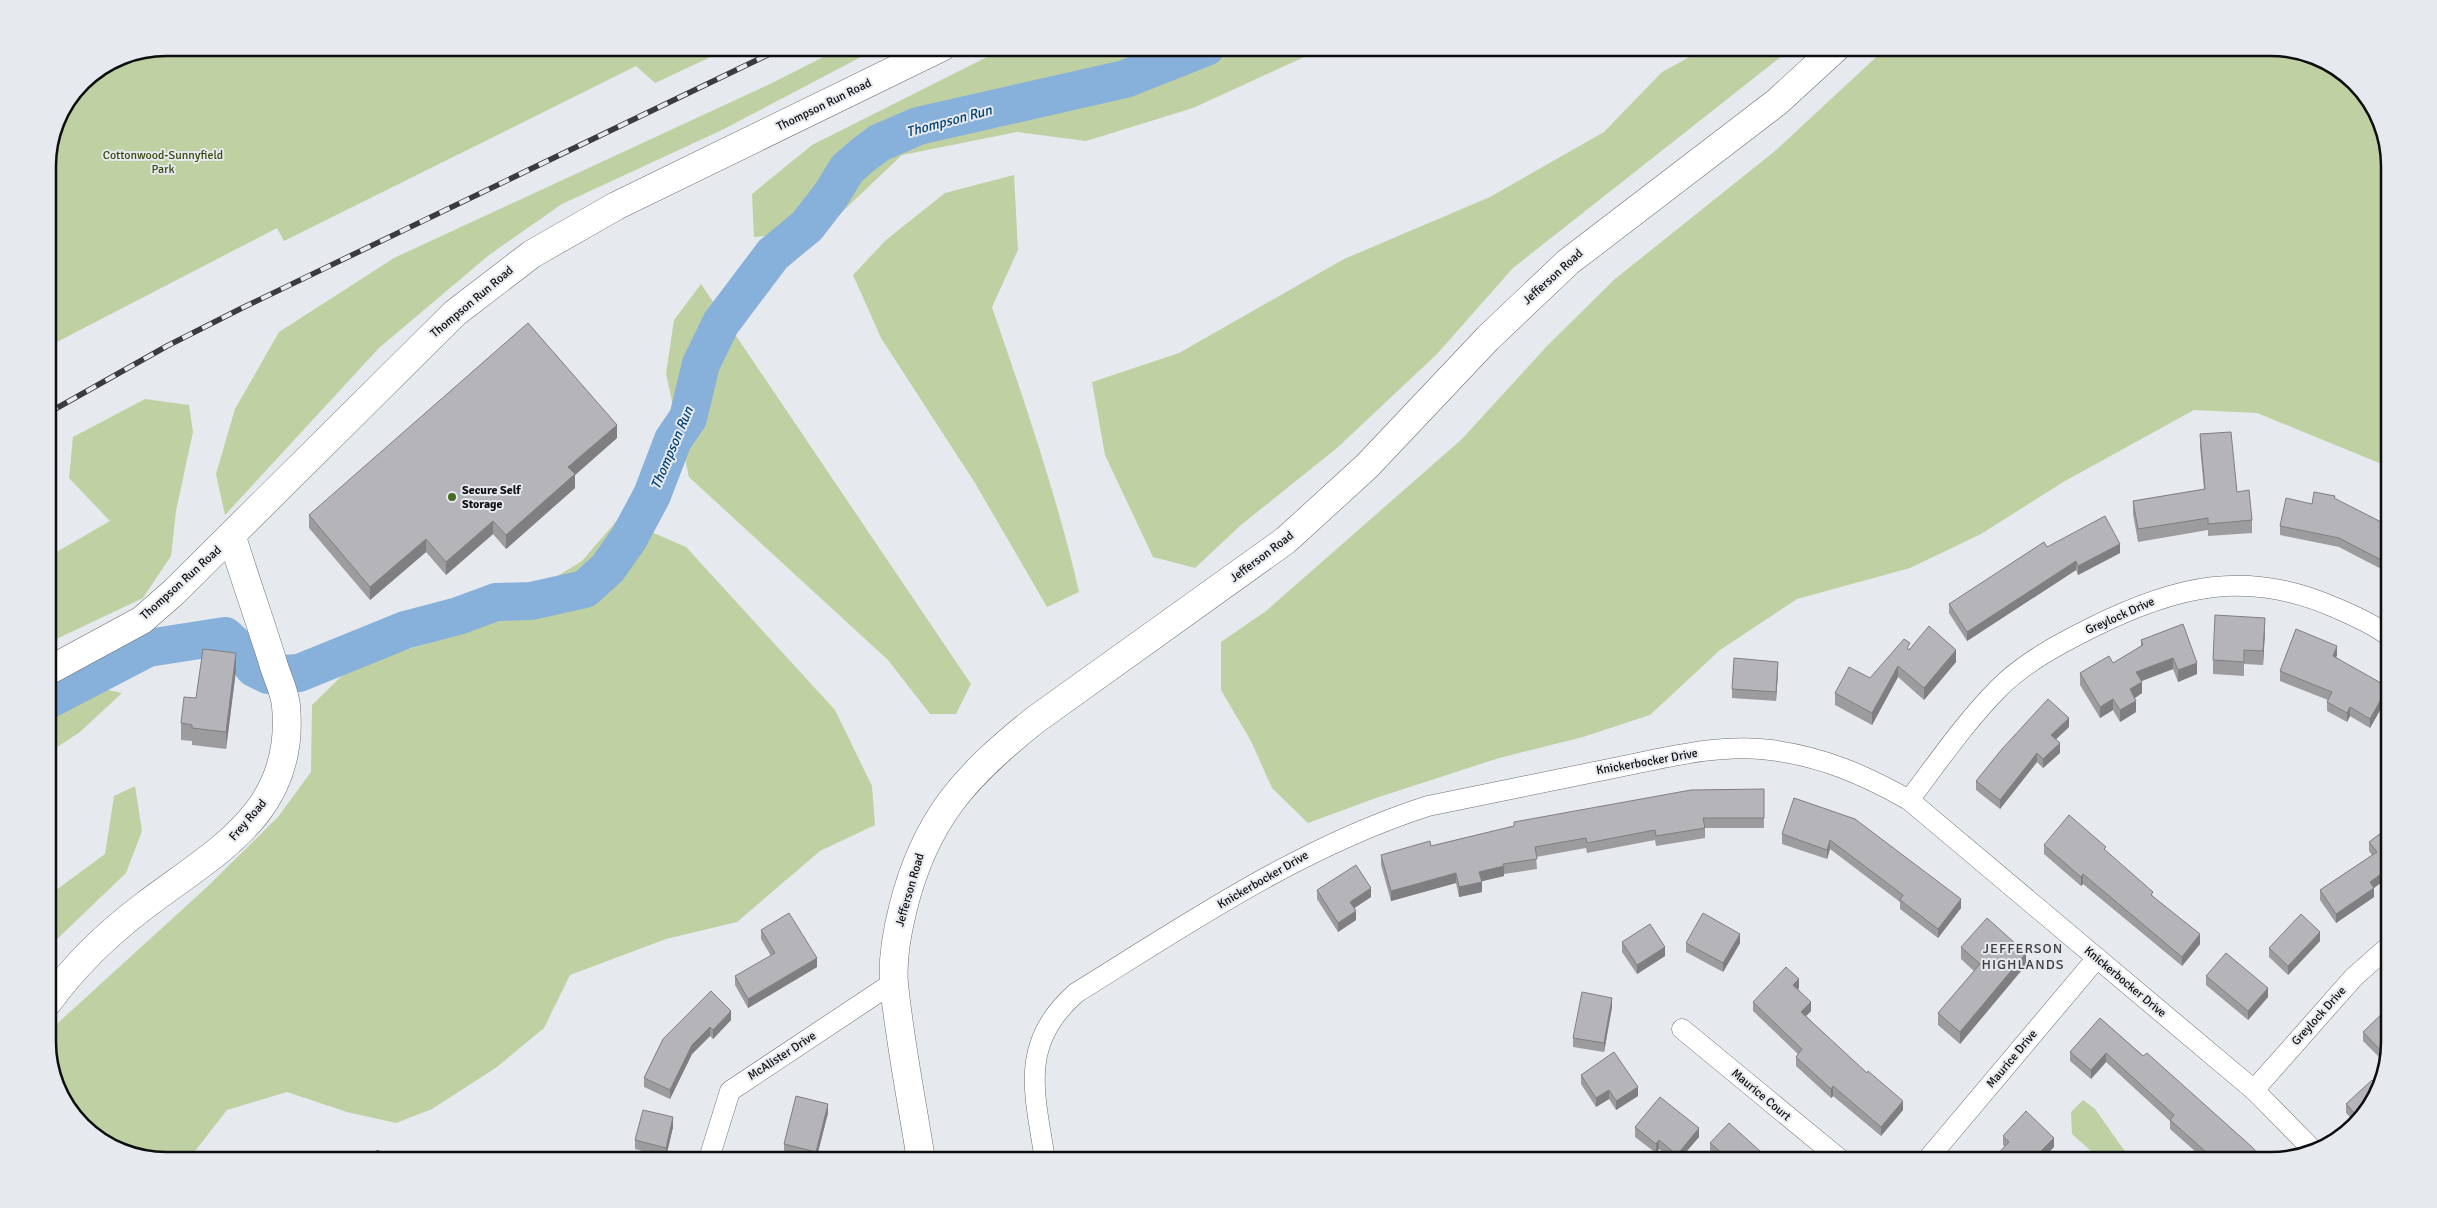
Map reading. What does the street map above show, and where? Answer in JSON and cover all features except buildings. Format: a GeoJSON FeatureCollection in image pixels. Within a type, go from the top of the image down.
{"type":"FeatureCollection","features":[{"type":"Feature","properties":{"kind":"street","name":"Thompson Run Road"},"geometry":{"type":"LineString","coordinates":[[56,667],[142,620],[232,537],[448,319],[532,254],[616,206],[925,56]]}},
{"type":"Feature","properties":{"kind":"street","name":"Jefferson Road"},"geometry":{"type":"LineString","coordinates":[[920,1152],[894,982],[898,928],[908,889],[923,847],[942,812],[966,782],[999,749],[1036,720],[1286,540],[1367,466],[1488,338],[1568,262],[1777,102],[1828,56]]}},
{"type":"Feature","properties":{"kind":"street","name":"Frey Road"},"geometry":{"type":"LineString","coordinates":[[56,992],[68,976],[112,932],[225,847],[249,823],[270,795],[282,766],[287,738],[286,705],[232,537]]}},
{"type":"Feature","properties":{"kind":"street","name":"Greylock Drive"},"geometry":{"type":"LineString","coordinates":[[1909,800],[1974,715],[2015,674],[2064,642],[2154,600],[2203,587],[2226,585],[2270,587],[2320,601],[2362,620],[2381,631]]}},
{"type":"Feature","properties":{"kind":"street","name":"Knickerbocker Drive"},"geometry":{"type":"LineString","coordinates":[[1044,1152],[1036,1101],[1036,1054],[1046,1027],[1064,1003],[1076,993],[1272,873],[1323,847],[1391,818],[1428,806],[1659,759],[1743,749],[1769,750],[1822,761],[1858,772],[1909,800],[2254,1090],[2308,1145]]}},
{"type":"Feature","properties":{"kind":"street","name":"Greylock Drive"},"geometry":{"type":"LineString","coordinates":[[2254,1090],[2354,977],[2381,954]]}},
{"type":"Feature","properties":{"kind":"street","name":"Maurice Drive"},"geometry":{"type":"LineString","coordinates":[[1934,1152],[2096,958]]}},
{"type":"Feature","properties":{"kind":"street","name":"McAlister Drive"},"geometry":{"type":"LineString","coordinates":[[712,1152],[730,1090],[894,982]]}},
{"type":"Feature","properties":{"kind":"street","name":"Maurice Court"},"geometry":{"type":"LineString","coordinates":[[1682,1029],[1831,1152]]}},
{"type":"Feature","properties":{"kind":"green space","name":"Cottonwood-Sunnyfield Park"},"geometry":{"type":"Polygon","coordinates":[[[159,56],[713,56],[655,83],[636,66],[284,241],[277,228],[56,342],[56,159],[60,137],[71,111],[88,88],[117,68],[144,58],[159,56]]]}},
{"type":"Feature","properties":{"kind":"green space"},"geometry":{"type":"Polygon","coordinates":[[[825,56],[863,56],[722,130],[562,204],[489,255],[379,348],[225,515],[216,474],[235,409],[279,332],[394,258],[772,83],[825,56]]]}},
{"type":"Feature","properties":{"kind":"green space"},"geometry":{"type":"Polygon","coordinates":[[[1307,56],[1193,108],[1086,141],[1017,132],[902,155],[822,231],[754,237],[752,194],[812,145],[987,57],[1307,56]]]}},
{"type":"Feature","properties":{"kind":"green space"},"geometry":{"type":"Polygon","coordinates":[[[1691,56],[1782,56],[1513,268],[1437,354],[1337,448],[1241,525],[1195,568],[1153,557],[1105,455],[1092,382],[1179,353],[1344,259],[1490,197],[1604,132],[1662,72],[1691,56]]]}},
{"type":"Feature","properties":{"kind":"green space"},"geometry":{"type":"Polygon","coordinates":[[[1877,56],[2271,56],[2300,60],[2320,68],[2343,83],[2354,94],[2369,117],[2379,144],[2381,159],[2381,464],[2257,413],[2194,410],[2065,481],[1981,534],[1910,568],[1797,599],[1720,650],[1650,715],[1583,737],[1499,758],[1376,798],[1308,823],[1272,788],[1251,741],[1221,690],[1221,642],[1266,611],[1462,439],[1548,345],[1615,279],[1775,151],[1877,56]]]}},
{"type":"Feature","properties":{"kind":"green space"},"geometry":{"type":"Polygon","coordinates":[[[1014,175],[1018,250],[992,307],[1028,413],[1061,520],[1079,592],[1047,607],[975,483],[881,338],[853,275],[886,240],[945,193],[1014,175]]]}},
{"type":"Feature","properties":{"kind":"green space"},"geometry":{"type":"Polygon","coordinates":[[[701,284],[971,684],[956,714],[930,714],[888,660],[689,477],[666,374],[674,320],[701,284]]]}},
{"type":"Feature","properties":{"kind":"green space"},"geometry":{"type":"Polygon","coordinates":[[[145,399],[189,405],[193,432],[176,511],[171,556],[143,598],[56,639],[56,552],[110,521],[69,478],[73,437],[145,399]]]}},
{"type":"Feature","properties":{"kind":"green space"},"geometry":{"type":"Polygon","coordinates":[[[619,518],[686,547],[835,710],[872,786],[875,825],[820,851],[737,922],[666,939],[570,975],[544,1028],[497,1067],[432,1109],[396,1123],[347,1112],[287,1092],[227,1110],[194,1152],[166,1152],[137,1148],[117,1140],[94,1125],[75,1103],[62,1077],[56,1049],[56,1025],[207,887],[278,817],[311,772],[312,705],[353,665],[464,633],[582,561],[619,518]]]}},
{"type":"Feature","properties":{"kind":"green space"},"geometry":{"type":"Polygon","coordinates":[[[104,689],[122,693],[80,732],[56,748],[56,706],[104,689]]]}},
{"type":"Feature","properties":{"kind":"green space"},"geometry":{"type":"Polygon","coordinates":[[[135,786],[142,831],[126,873],[56,940],[56,890],[105,854],[114,796],[135,786]]]}},
{"type":"Feature","properties":{"kind":"green space"},"geometry":{"type":"Polygon","coordinates":[[[2083,1100],[2095,1109],[2125,1152],[2092,1152],[2072,1134],[2071,1112],[2083,1100]]]}},
{"type":"Feature","properties":{"kind":"waterway","name":"Thompson Run"},"geometry":{"type":"LineString","coordinates":[[56,696],[148,648],[225,636],[239,649],[254,668],[268,675],[299,673],[405,630],[458,616],[496,602],[531,601],[585,589],[608,568],[629,538],[652,495],[673,440],[688,418],[701,364],[721,323],[773,254],[807,226],[831,195],[847,169],[879,143],[918,126],[1125,79],[1183,56]]}},
{"type":"Feature","properties":{"kind":"railway"},"geometry":{"type":"LineString","coordinates":[[56,408],[167,346],[242,308],[765,56]]}},
{"type":"Feature","properties":{"kind":"place","name":"Secure Self Storage"},"geometry":{"type":"Point","coordinates":[452,497]}},
{"type":"Feature","properties":{"kind":"district","name":"JEFFERSON HIGHLANDS"},"geometry":{"type":"Point","coordinates":[2023,956]}}]}
